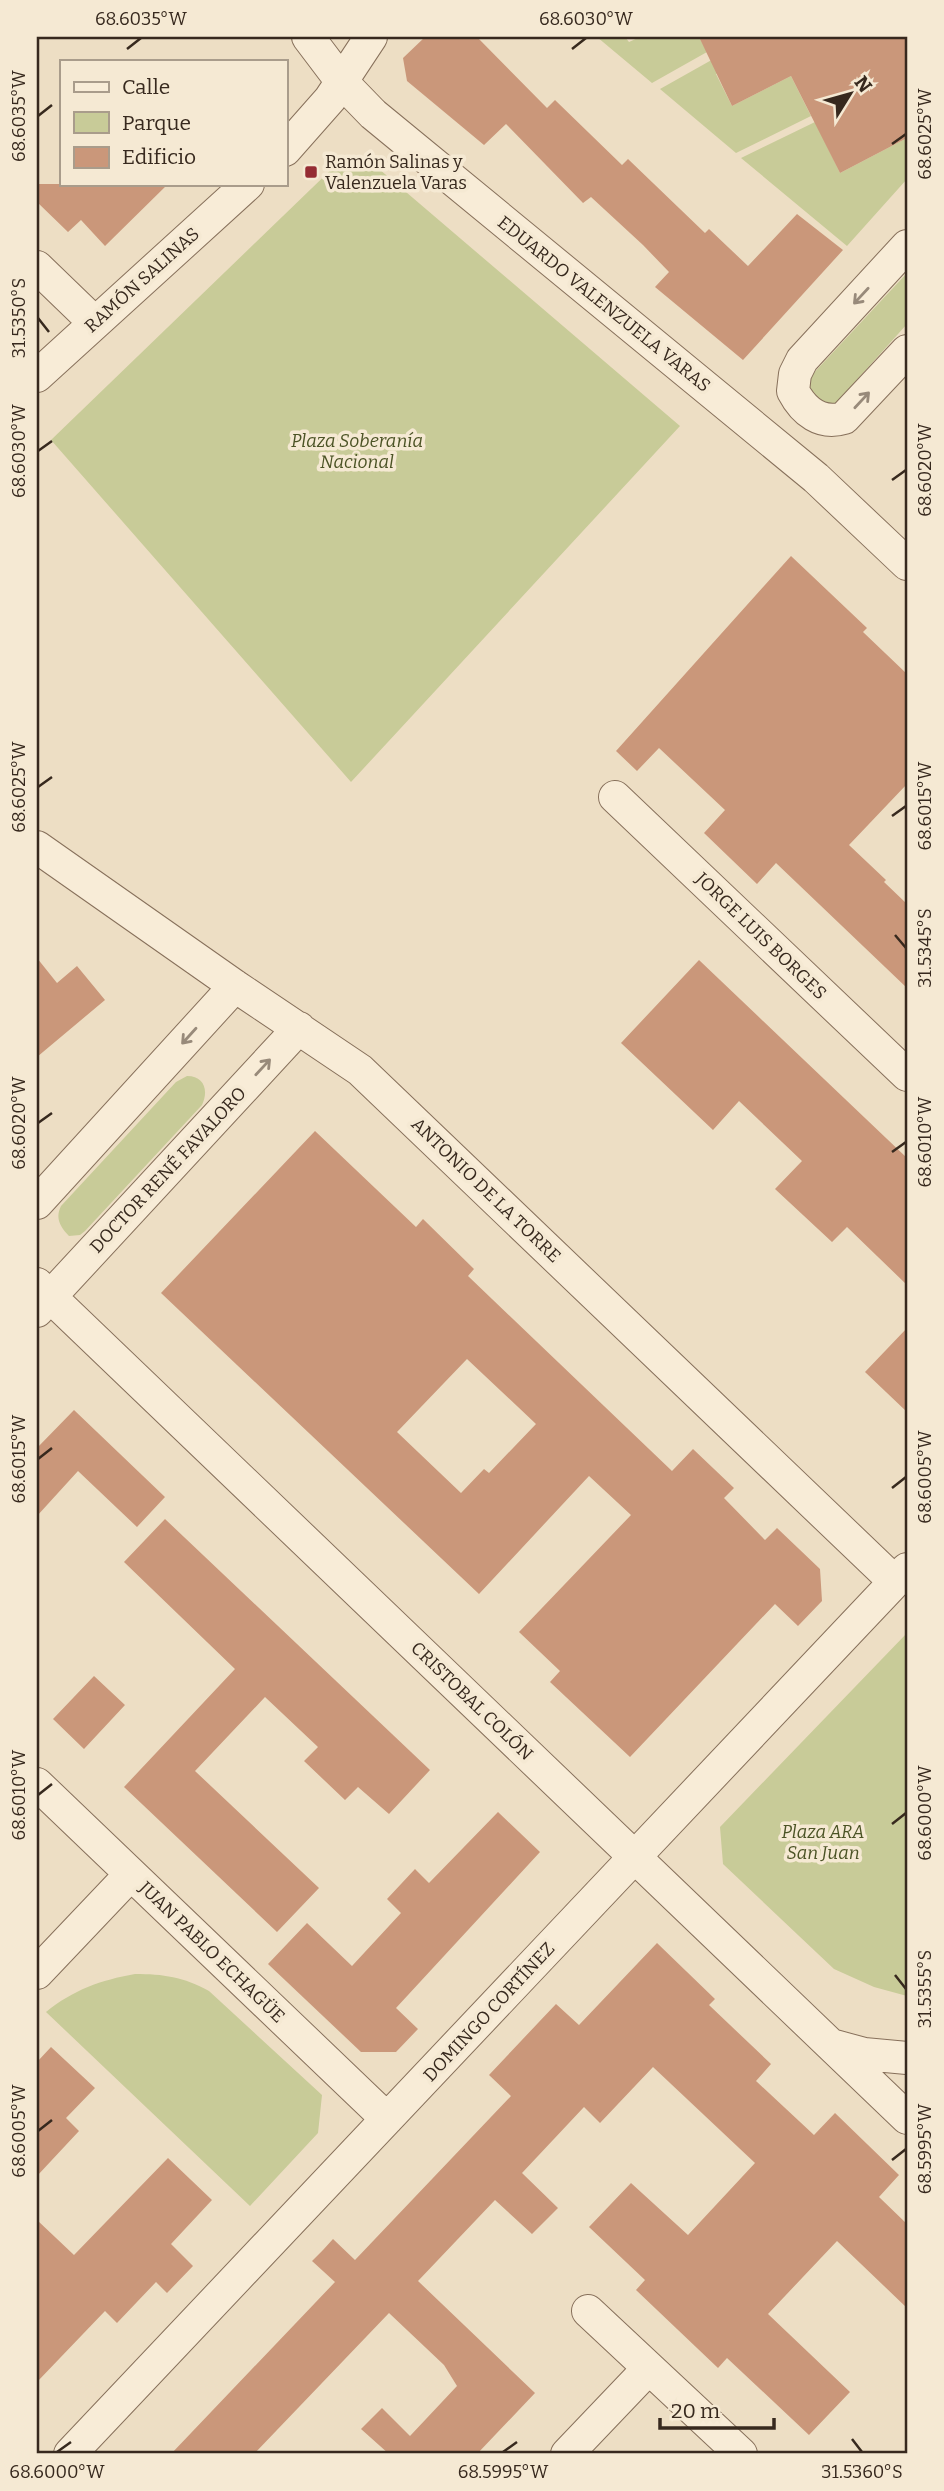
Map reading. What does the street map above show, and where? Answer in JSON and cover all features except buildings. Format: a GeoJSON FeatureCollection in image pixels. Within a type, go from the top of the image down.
{"type":"FeatureCollection","features":[{"type":"Feature","properties":{"kind":"street","name":"EDUARDO VALENZUELA VARAS"},"geometry":{"type":"LineString","coordinates":[[309,37],[342,82],[373,114],[816,478],[907,564]]}},
{"type":"Feature","properties":{"kind":"street"},"geometry":{"type":"LineString","coordinates":[[287,148],[342,82],[371,37]]}},
{"type":"Feature","properties":{"kind":"street","name":"RAMÓN SALINAS"},"geometry":{"type":"LineString","coordinates":[[37,376],[246,186]]}},
{"type":"Feature","properties":{"kind":"street"},"geometry":{"type":"LineString","coordinates":[[907,246],[802,360],[795,374],[793,391],[807,409],[823,421],[832,422],[844,418],[907,351]]}},
{"type":"Feature","properties":{"kind":"street"},"geometry":{"type":"LineString","coordinates":[[37,267],[95,323]]}},
{"type":"Feature","properties":{"kind":"street"},"geometry":{"type":"LineString","coordinates":[[775,444],[807,409]]}},
{"type":"Feature","properties":{"kind":"street","name":"JORGE LUIS BORGES"},"geometry":{"type":"LineString","coordinates":[[615,797],[907,1075]]}},
{"type":"Feature","properties":{"kind":"street","name":"ANTONIO DE LA TORRE"},"geometry":{"type":"LineString","coordinates":[[37,847],[360,1070],[901,1576]]}},
{"type":"Feature","properties":{"kind":"street"},"geometry":{"type":"LineString","coordinates":[[37,1203],[235,986]]}},
{"type":"Feature","properties":{"kind":"street","name":"DOCTOR RENÉ FAVALORO"},"geometry":{"type":"LineString","coordinates":[[41,1298],[299,1028]]}},
{"type":"Feature","properties":{"kind":"street","name":"CRISTOBAL COLÓN"},"geometry":{"type":"LineString","coordinates":[[41,1298],[635,1856],[907,2119]]}},
{"type":"Feature","properties":{"kind":"street","name":"DOMINGO CORTÍNEZ"},"geometry":{"type":"LineString","coordinates":[[70,2454],[901,1576]]}},
{"type":"Feature","properties":{"kind":"street","name":"JUAN PABLO ECHAGÜE"},"geometry":{"type":"LineString","coordinates":[[37,1784],[387,2119]]}},
{"type":"Feature","properties":{"kind":"street"},"geometry":{"type":"LineString","coordinates":[[37,1973],[131,1874]]}},
{"type":"Feature","properties":{"kind":"street"},"geometry":{"type":"LineString","coordinates":[[830,2045],[864,2054],[907,2058]]}},
{"type":"Feature","properties":{"kind":"street"},"geometry":{"type":"LineString","coordinates":[[588,2312],[741,2454]]}},
{"type":"Feature","properties":{"kind":"street"},"geometry":{"type":"LineString","coordinates":[[567,2454],[649,2368]]}},
{"type":"Feature","properties":{"kind":"green space"},"geometry":{"type":"Polygon","coordinates":[[[597,37],[625,37],[629,42],[640,37],[699,37],[707,52],[652,83],[597,37]]]}},
{"type":"Feature","properties":{"kind":"green space"},"geometry":{"type":"Polygon","coordinates":[[[724,53],[731,66],[716,74],[732,106],[791,76],[811,116],[736,153],[660,89],[724,53]]]}},
{"type":"Feature","properties":{"kind":"green space"},"geometry":{"type":"Polygon","coordinates":[[[815,122],[840,173],[907,138],[907,179],[847,246],[741,158],[815,122]]]}},
{"type":"Feature","properties":{"kind":"green space","name":"Plaza Soberanía Nacional"},"geometry":{"type":"Polygon","coordinates":[[[365,157],[680,426],[351,782],[51,440],[341,160],[365,157]]]}},
{"type":"Feature","properties":{"kind":"green space"},"geometry":{"type":"Polygon","coordinates":[[[907,273],[907,324],[836,403],[822,404],[807,391],[810,377],[907,273]]]}},
{"type":"Feature","properties":{"kind":"green space"},"geometry":{"type":"Polygon","coordinates":[[[187,1076],[198,1078],[204,1085],[202,1105],[85,1231],[80,1235],[69,1236],[59,1222],[61,1206],[176,1082],[187,1076]]]}},
{"type":"Feature","properties":{"kind":"green space","name":"Plaza ARA San Juan"},"geometry":{"type":"Polygon","coordinates":[[[907,1633],[907,1996],[874,1987],[834,1969],[723,1864],[720,1827],[907,1633]]]}},
{"type":"Feature","properties":{"kind":"green space"},"geometry":{"type":"Polygon","coordinates":[[[135,1974],[173,1977],[209,1991],[322,2095],[318,2133],[250,2206],[46,2012],[88,1987],[135,1974]]]}},
{"type":"Feature","properties":{"kind":"place","name":"Ramón Salinas y Valenzuela Varas"},"geometry":{"type":"Point","coordinates":[311,172]}}]}
